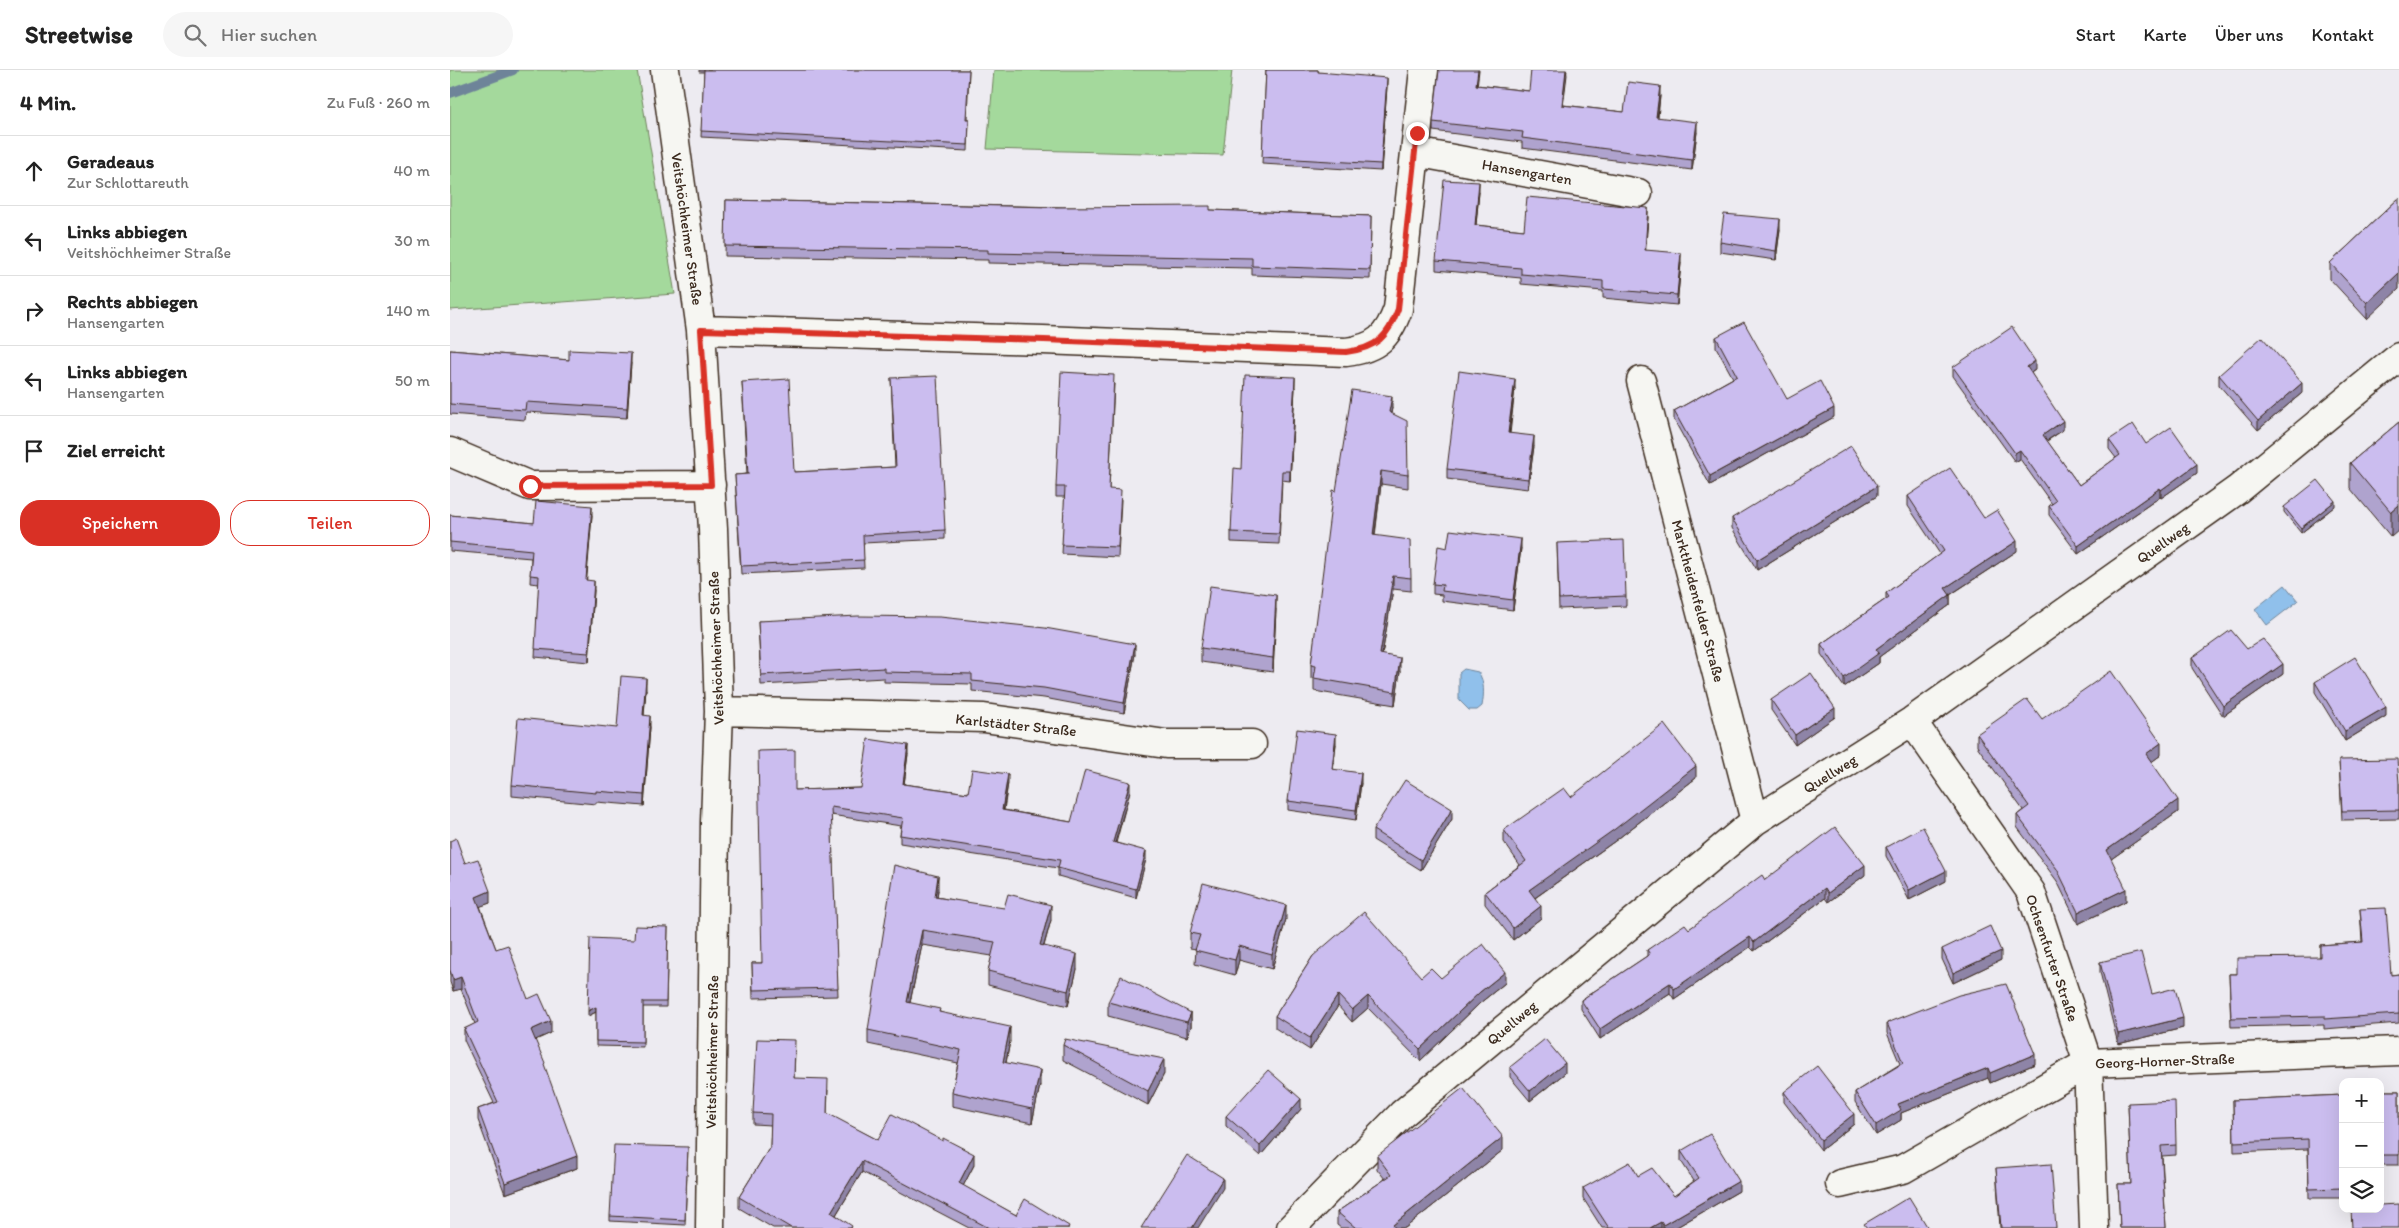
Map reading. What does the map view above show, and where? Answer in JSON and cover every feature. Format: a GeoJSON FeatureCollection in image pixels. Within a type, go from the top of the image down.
{"type":"FeatureCollection","features":[{"type":"Feature","properties":{"kind":"street","name":"Veitshöchheimer Straße"},"geometry":{"type":"LineString","coordinates":[[665,70],[701,330],[711,485],[719,711],[715,822],[710,1228]]}},
{"type":"Feature","properties":{"kind":"street"},"geometry":{"type":"LineString","coordinates":[[701,330],[1063,340],[1346,352],[1363,350],[1391,329],[1398,309],[1424,70]]}},
{"type":"Feature","properties":{"kind":"street","name":"Hansengarten"},"geometry":{"type":"LineString","coordinates":[[1415,152],[1638,192]]}},
{"type":"Feature","properties":{"kind":"street","name":"Quellweg"},"geometry":{"type":"LineString","coordinates":[[1292,1228],[1402,1114],[1755,821],[1912,722],[2237,490],[2399,357]]}},
{"type":"Feature","properties":{"kind":"street","name":"Marktheidenfelder Straße"},"geometry":{"type":"LineString","coordinates":[[1641,381],[1755,821]]}},
{"type":"Feature","properties":{"kind":"street"},"geometry":{"type":"LineString","coordinates":[[450,452],[530,486],[711,485]]}},
{"type":"Feature","properties":{"kind":"street","name":"Karlstädter Straße"},"geometry":{"type":"LineString","coordinates":[[719,711],[984,718],[1166,744],[1252,744]]}},
{"type":"Feature","properties":{"kind":"street","name":"Ochsenfurter Straße"},"geometry":{"type":"LineString","coordinates":[[1912,722],[2031,892],[2088,1063],[2094,1228]]}},
{"type":"Feature","properties":{"kind":"street","name":"Georg-Horner-Straße"},"geometry":{"type":"LineString","coordinates":[[1840,1184],[1903,1169],[2088,1063],[2399,1052]]}},
{"type":"Feature","properties":{"kind":"green space"},"geometry":{"type":"Polygon","coordinates":[[[450,70],[637,70],[675,294],[450,310],[450,70]]]}},
{"type":"Feature","properties":{"kind":"green space"},"geometry":{"type":"Polygon","coordinates":[[[994,70],[1232,70],[1223,155],[987,149],[994,70]]]}},
{"type":"Feature","properties":{"kind":"water"},"geometry":{"type":"Polygon","coordinates":[[[2285,585],[2298,601],[2267,625],[2255,609],[2285,585]]]}},
{"type":"Feature","properties":{"kind":"water"},"geometry":{"type":"Polygon","coordinates":[[[1464,669],[1478,672],[1482,680],[1483,702],[1482,706],[1477,710],[1469,710],[1459,700],[1459,673],[1464,669]]]}},
{"type":"Feature","properties":{"kind":"building"},"geometry":{"type":"Polygon","coordinates":[[[704,70],[969,70],[966,119],[969,119],[968,145],[701,131],[704,70]]]}},
{"type":"Feature","properties":{"kind":"building"},"geometry":{"type":"Polygon","coordinates":[[[1266,70],[1318,70],[1318,72],[1387,78],[1381,164],[1262,157],[1266,70]]]}},
{"type":"Feature","properties":{"kind":"building"},"geometry":{"type":"Polygon","coordinates":[[[1439,70],[1478,70],[1476,85],[1529,91],[1531,70],[1566,70],[1562,105],[1624,112],[1628,82],[1660,86],[1656,117],[1697,122],[1692,160],[1522,138],[1523,132],[1433,122],[1439,70]]]}},
{"type":"Feature","properties":{"kind":"building"},"geometry":{"type":"Polygon","coordinates":[[[1444,180],[1479,182],[1475,225],[1524,230],[1527,197],[1648,208],[1645,250],[1681,253],[1677,295],[1603,289],[1603,281],[1521,274],[1521,268],[1436,261],[1444,180]]]}},
{"type":"Feature","properties":{"kind":"building"},"geometry":{"type":"Polygon","coordinates":[[[2399,198],[2399,273],[2367,303],[2330,263],[2399,198]]]}},
{"type":"Feature","properties":{"kind":"building"},"geometry":{"type":"Polygon","coordinates":[[[726,200],[1054,207],[1210,206],[1210,210],[1371,216],[1370,270],[1252,266],[1252,258],[988,253],[988,250],[725,246],[726,200]]]}},
{"type":"Feature","properties":{"kind":"building"},"geometry":{"type":"Polygon","coordinates":[[[1724,214],[1780,219],[1776,251],[1720,242],[1724,214]]]}},
{"type":"Feature","properties":{"kind":"building"},"geometry":{"type":"Polygon","coordinates":[[[1744,322],[1787,399],[1820,381],[1834,408],[1710,476],[1674,411],[1737,376],[1716,337],[1744,322]]]}},
{"type":"Feature","properties":{"kind":"building"},"geometry":{"type":"Polygon","coordinates":[[[2012,327],[2035,361],[2027,367],[2063,421],[2043,435],[2079,485],[2120,455],[2109,440],[2133,424],[2146,444],[2171,427],[2197,464],[2078,546],[2049,506],[2056,501],[2020,450],[2015,453],[1953,367],[2012,327]]]}},
{"type":"Feature","properties":{"kind":"building"},"geometry":{"type":"Polygon","coordinates":[[[2262,337],[2302,383],[2258,421],[2219,375],[2262,337]]]}},
{"type":"Feature","properties":{"kind":"building"},"geometry":{"type":"Polygon","coordinates":[[[450,350],[569,360],[569,350],[631,353],[627,408],[526,402],[525,410],[450,404],[450,350]]]}},
{"type":"Feature","properties":{"kind":"building"},"geometry":{"type":"Polygon","coordinates":[[[1459,371],[1515,379],[1508,433],[1534,436],[1528,479],[1447,469],[1459,371]]]}},
{"type":"Feature","properties":{"kind":"building"},"geometry":{"type":"Polygon","coordinates":[[[1061,372],[1114,375],[1109,489],[1121,490],[1118,547],[1062,545],[1065,487],[1056,487],[1061,372]]]}},
{"type":"Feature","properties":{"kind":"building"},"geometry":{"type":"Polygon","coordinates":[[[1245,375],[1295,377],[1290,471],[1282,471],[1279,534],[1231,532],[1234,468],[1241,469],[1245,375]]]}},
{"type":"Feature","properties":{"kind":"building"},"geometry":{"type":"Polygon","coordinates":[[[937,376],[945,530],[863,535],[864,560],[741,566],[735,475],[748,474],[742,382],[789,379],[794,472],[896,467],[891,378],[937,376]]]}},
{"type":"Feature","properties":{"kind":"building"},"geometry":{"type":"Polygon","coordinates":[[[1352,390],[1392,396],[1389,412],[1407,421],[1408,475],[1381,471],[1373,535],[1410,540],[1411,578],[1393,576],[1380,654],[1400,658],[1395,692],[1314,678],[1316,666],[1311,665],[1333,490],[1336,491],[1352,390]]]}},
{"type":"Feature","properties":{"kind":"building"},"geometry":{"type":"Polygon","coordinates":[[[2399,422],[2399,505],[2391,512],[2350,463],[2399,422]]]}},
{"type":"Feature","properties":{"kind":"building"},"geometry":{"type":"Polygon","coordinates":[[[1851,446],[1877,486],[1757,560],[1732,518],[1851,446]]]}},
{"type":"Feature","properties":{"kind":"building"},"geometry":{"type":"Polygon","coordinates":[[[1950,468],[1984,518],[1997,510],[2017,541],[1945,588],[1950,595],[1876,649],[1879,653],[1844,678],[1821,644],[1889,597],[1886,593],[1944,551],[1908,496],[1950,468]]]}},
{"type":"Feature","properties":{"kind":"building"},"geometry":{"type":"Polygon","coordinates":[[[2318,480],[2335,501],[2301,528],[2284,507],[2318,480]]]}},
{"type":"Feature","properties":{"kind":"building"},"geometry":{"type":"Polygon","coordinates":[[[536,501],[592,506],[586,580],[594,581],[589,653],[535,649],[539,576],[530,575],[532,550],[450,542],[450,515],[534,523],[536,501]]]}},
{"type":"Feature","properties":{"kind":"building"},"geometry":{"type":"Polygon","coordinates":[[[1450,530],[1521,539],[1513,600],[1442,591],[1443,585],[1433,584],[1438,546],[1447,548],[1450,530]]]}},
{"type":"Feature","properties":{"kind":"building"},"geometry":{"type":"Polygon","coordinates":[[[1624,540],[1626,596],[1559,599],[1557,543],[1624,540]]]}},
{"type":"Feature","properties":{"kind":"building"},"geometry":{"type":"Polygon","coordinates":[[[1210,586],[1276,595],[1273,658],[1201,648],[1210,586]]]}},
{"type":"Feature","properties":{"kind":"building"},"geometry":{"type":"Polygon","coordinates":[[[858,616],[940,617],[1045,628],[1135,644],[1124,703],[1044,688],[972,681],[972,674],[884,672],[884,668],[761,675],[758,621],[858,616]]]}},
{"type":"Feature","properties":{"kind":"building"},"geometry":{"type":"Polygon","coordinates":[[[2231,630],[2247,649],[2263,639],[2283,664],[2223,706],[2192,658],[2231,630]]]}},
{"type":"Feature","properties":{"kind":"building"},"geometry":{"type":"Polygon","coordinates":[[[2355,657],[2386,707],[2345,731],[2315,682],[2355,657]]]}},
{"type":"Feature","properties":{"kind":"building"},"geometry":{"type":"Polygon","coordinates":[[[2111,671],[2161,743],[2146,754],[2178,800],[2107,850],[2126,889],[2078,912],[2057,869],[2017,815],[2029,806],[1977,734],[2027,699],[2042,719],[2111,671]]]}},
{"type":"Feature","properties":{"kind":"building"},"geometry":{"type":"Polygon","coordinates":[[[1811,673],[1835,708],[1795,735],[1771,700],[1811,673]]]}},
{"type":"Feature","properties":{"kind":"building"},"geometry":{"type":"Polygon","coordinates":[[[621,676],[646,678],[643,715],[650,716],[644,795],[596,791],[596,793],[512,785],[518,718],[617,728],[621,676]]]}},
{"type":"Feature","properties":{"kind":"building"},"geometry":{"type":"Polygon","coordinates":[[[1664,724],[1696,766],[1615,829],[1529,890],[1541,906],[1513,928],[1485,892],[1526,861],[1504,830],[1564,788],[1571,797],[1664,724]]]}},
{"type":"Feature","properties":{"kind":"building"},"geometry":{"type":"Polygon","coordinates":[[[1297,729],[1336,734],[1332,769],[1361,773],[1356,810],[1288,801],[1297,729]]]}},
{"type":"Feature","properties":{"kind":"building"},"geometry":{"type":"Polygon","coordinates":[[[868,739],[908,745],[903,784],[968,793],[972,769],[1008,774],[1002,810],[1071,822],[1085,770],[1130,782],[1113,842],[1146,851],[1136,889],[1058,868],[1060,860],[900,835],[903,818],[831,807],[838,988],[753,990],[752,963],[762,963],[758,751],[795,750],[795,790],[861,788],[868,739]]]}},
{"type":"Feature","properties":{"kind":"building"},"geometry":{"type":"Polygon","coordinates":[[[2397,759],[2399,810],[2342,811],[2339,760],[2397,759]]]}},
{"type":"Feature","properties":{"kind":"building"},"geometry":{"type":"Polygon","coordinates":[[[1405,780],[1452,809],[1421,860],[1373,830],[1405,780]]]}},
{"type":"Feature","properties":{"kind":"building"},"geometry":{"type":"Polygon","coordinates":[[[1835,827],[1865,865],[1828,893],[1825,888],[1754,942],[1750,937],[1674,989],[1670,983],[1600,1029],[1581,1000],[1650,954],[1647,950],[1685,924],[1689,929],[1762,875],[1765,880],[1835,827]]]}},
{"type":"Feature","properties":{"kind":"building"},"geometry":{"type":"Polygon","coordinates":[[[1923,827],[1946,871],[1909,890],[1886,847],[1923,827]]]}},
{"type":"Feature","properties":{"kind":"building"},"geometry":{"type":"Polygon","coordinates":[[[456,838],[465,863],[478,859],[490,891],[476,897],[496,949],[508,945],[528,999],[539,994],[551,1021],[531,1030],[545,1063],[577,1156],[505,1183],[478,1109],[498,1102],[464,1029],[478,1022],[461,977],[453,980],[450,970],[450,841],[456,838]]]}},
{"type":"Feature","properties":{"kind":"building"},"geometry":{"type":"Polygon","coordinates":[[[894,865],[938,876],[935,897],[1004,908],[1008,894],[1051,905],[1040,945],[1077,954],[1068,991],[988,971],[995,942],[922,930],[907,1002],[940,1009],[939,1012],[1010,1027],[1003,1062],[1040,1070],[1032,1109],[952,1092],[961,1050],[868,1030],[894,865]]]}},
{"type":"Feature","properties":{"kind":"building"},"geometry":{"type":"Polygon","coordinates":[[[1203,883],[1286,905],[1272,955],[1239,946],[1235,960],[1195,950],[1200,935],[1190,933],[1203,883]]]}},
{"type":"Feature","properties":{"kind":"building"},"geometry":{"type":"Polygon","coordinates":[[[2386,908],[2391,975],[2399,974],[2399,1014],[2324,1019],[2324,1016],[2231,1018],[2229,974],[2237,974],[2237,958],[2320,957],[2320,945],[2363,942],[2360,909],[2386,908]]]}},
{"type":"Feature","properties":{"kind":"building"},"geometry":{"type":"Polygon","coordinates":[[[1364,912],[1421,977],[1431,968],[1441,978],[1483,944],[1505,972],[1480,992],[1420,1049],[1368,996],[1352,1010],[1338,995],[1310,1038],[1275,1016],[1313,956],[1364,912]]]}},
{"type":"Feature","properties":{"kind":"building"},"geometry":{"type":"Polygon","coordinates":[[[635,926],[668,927],[666,1002],[643,1002],[643,1042],[596,1041],[596,1007],[588,1011],[590,938],[634,940],[635,926]]]}},
{"type":"Feature","properties":{"kind":"building"},"geometry":{"type":"Polygon","coordinates":[[[1990,926],[2001,951],[1953,973],[1942,949],[1990,926]]]}},
{"type":"Feature","properties":{"kind":"building"},"geometry":{"type":"Polygon","coordinates":[[[2141,952],[2152,994],[2175,988],[2183,1018],[2118,1034],[2100,962],[2141,952]]]}},
{"type":"Feature","properties":{"kind":"building"},"geometry":{"type":"Polygon","coordinates":[[[1121,976],[1191,1013],[1187,1022],[1108,1002],[1121,976]]]}},
{"type":"Feature","properties":{"kind":"building"},"geometry":{"type":"Polygon","coordinates":[[[2006,984],[2035,1054],[1990,1073],[1988,1068],[1898,1104],[1901,1110],[1876,1125],[1855,1092],[1903,1063],[1887,1023],[1959,995],[2006,984]]]}},
{"type":"Feature","properties":{"kind":"building"},"geometry":{"type":"Polygon","coordinates":[[[757,1039],[795,1040],[794,1078],[828,1079],[827,1113],[878,1140],[892,1114],[943,1141],[943,1138],[974,1154],[959,1183],[1016,1215],[1025,1199],[1069,1226],[1068,1228],[989,1228],[862,1161],[831,1212],[852,1226],[851,1228],[791,1228],[739,1197],[770,1147],[771,1114],[753,1113],[757,1039]]]}},
{"type":"Feature","properties":{"kind":"building"},"geometry":{"type":"Polygon","coordinates":[[[1065,1039],[1164,1059],[1148,1091],[1063,1045],[1065,1039]]]}},
{"type":"Feature","properties":{"kind":"building"},"geometry":{"type":"Polygon","coordinates":[[[1545,1039],[1565,1063],[1530,1091],[1510,1067],[1545,1039]]]}},
{"type":"Feature","properties":{"kind":"building"},"geometry":{"type":"Polygon","coordinates":[[[1817,1066],[1854,1114],[1821,1140],[1784,1092],[1817,1066]]]}},
{"type":"Feature","properties":{"kind":"building"},"geometry":{"type":"Polygon","coordinates":[[[1268,1070],[1301,1099],[1260,1146],[1226,1116],[1268,1070]]]}},
{"type":"Feature","properties":{"kind":"building"},"geometry":{"type":"Polygon","coordinates":[[[1463,1088],[1503,1137],[1393,1225],[1395,1228],[1356,1228],[1337,1212],[1391,1175],[1377,1156],[1463,1088]]]}},
{"type":"Feature","properties":{"kind":"building"},"geometry":{"type":"Polygon","coordinates":[[[2384,1091],[2399,1091],[2399,1155],[2384,1155],[2384,1091]]]}},
{"type":"Feature","properties":{"kind":"building"},"geometry":{"type":"Polygon","coordinates":[[[2339,1095],[2339,1188],[2309,1189],[2308,1139],[2234,1142],[2233,1100],[2339,1095]]]}},
{"type":"Feature","properties":{"kind":"building"},"geometry":{"type":"Polygon","coordinates":[[[2175,1101],[2176,1145],[2161,1146],[2166,1228],[2120,1228],[2118,1184],[2131,1184],[2128,1103],[2175,1101]]]}},
{"type":"Feature","properties":{"kind":"building"},"geometry":{"type":"Polygon","coordinates":[[[1710,1134],[1739,1181],[1663,1225],[1661,1222],[1650,1228],[1609,1228],[1583,1188],[1630,1162],[1638,1176],[1652,1168],[1674,1196],[1699,1178],[1681,1151],[1710,1134]]]}},
{"type":"Feature","properties":{"kind":"building"},"geometry":{"type":"Polygon","coordinates":[[[614,1145],[688,1147],[685,1220],[610,1216],[614,1145]]]}},
{"type":"Feature","properties":{"kind":"building"},"geometry":{"type":"Polygon","coordinates":[[[1187,1155],[1223,1178],[1192,1228],[1141,1228],[1187,1155]]]}},
{"type":"Feature","properties":{"kind":"building"},"geometry":{"type":"Polygon","coordinates":[[[2051,1164],[2056,1228],[2001,1228],[1996,1168],[2051,1164]]]}},
{"type":"Feature","properties":{"kind":"building"},"geometry":{"type":"Polygon","coordinates":[[[1909,1197],[1928,1228],[1867,1228],[1864,1224],[1909,1197]]]}},
{"type":"Feature","properties":{"kind":"building"},"geometry":{"type":"Polygon","coordinates":[[[2399,1204],[2399,1228],[2352,1228],[2351,1213],[2384,1213],[2384,1205],[2399,1204]]]}},
{"type":"Feature","properties":{"kind":"waterway"},"geometry":{"type":"LineString","coordinates":[[450,93],[513,70]]}},
{"type":"Feature","properties":{"kind":"route"},"geometry":{"type":"LineString","coordinates":[[530,486],[711,485],[701,330],[1228,346],[1346,352],[1363,350],[1391,329],[1398,309],[1417,133]]}}]}
